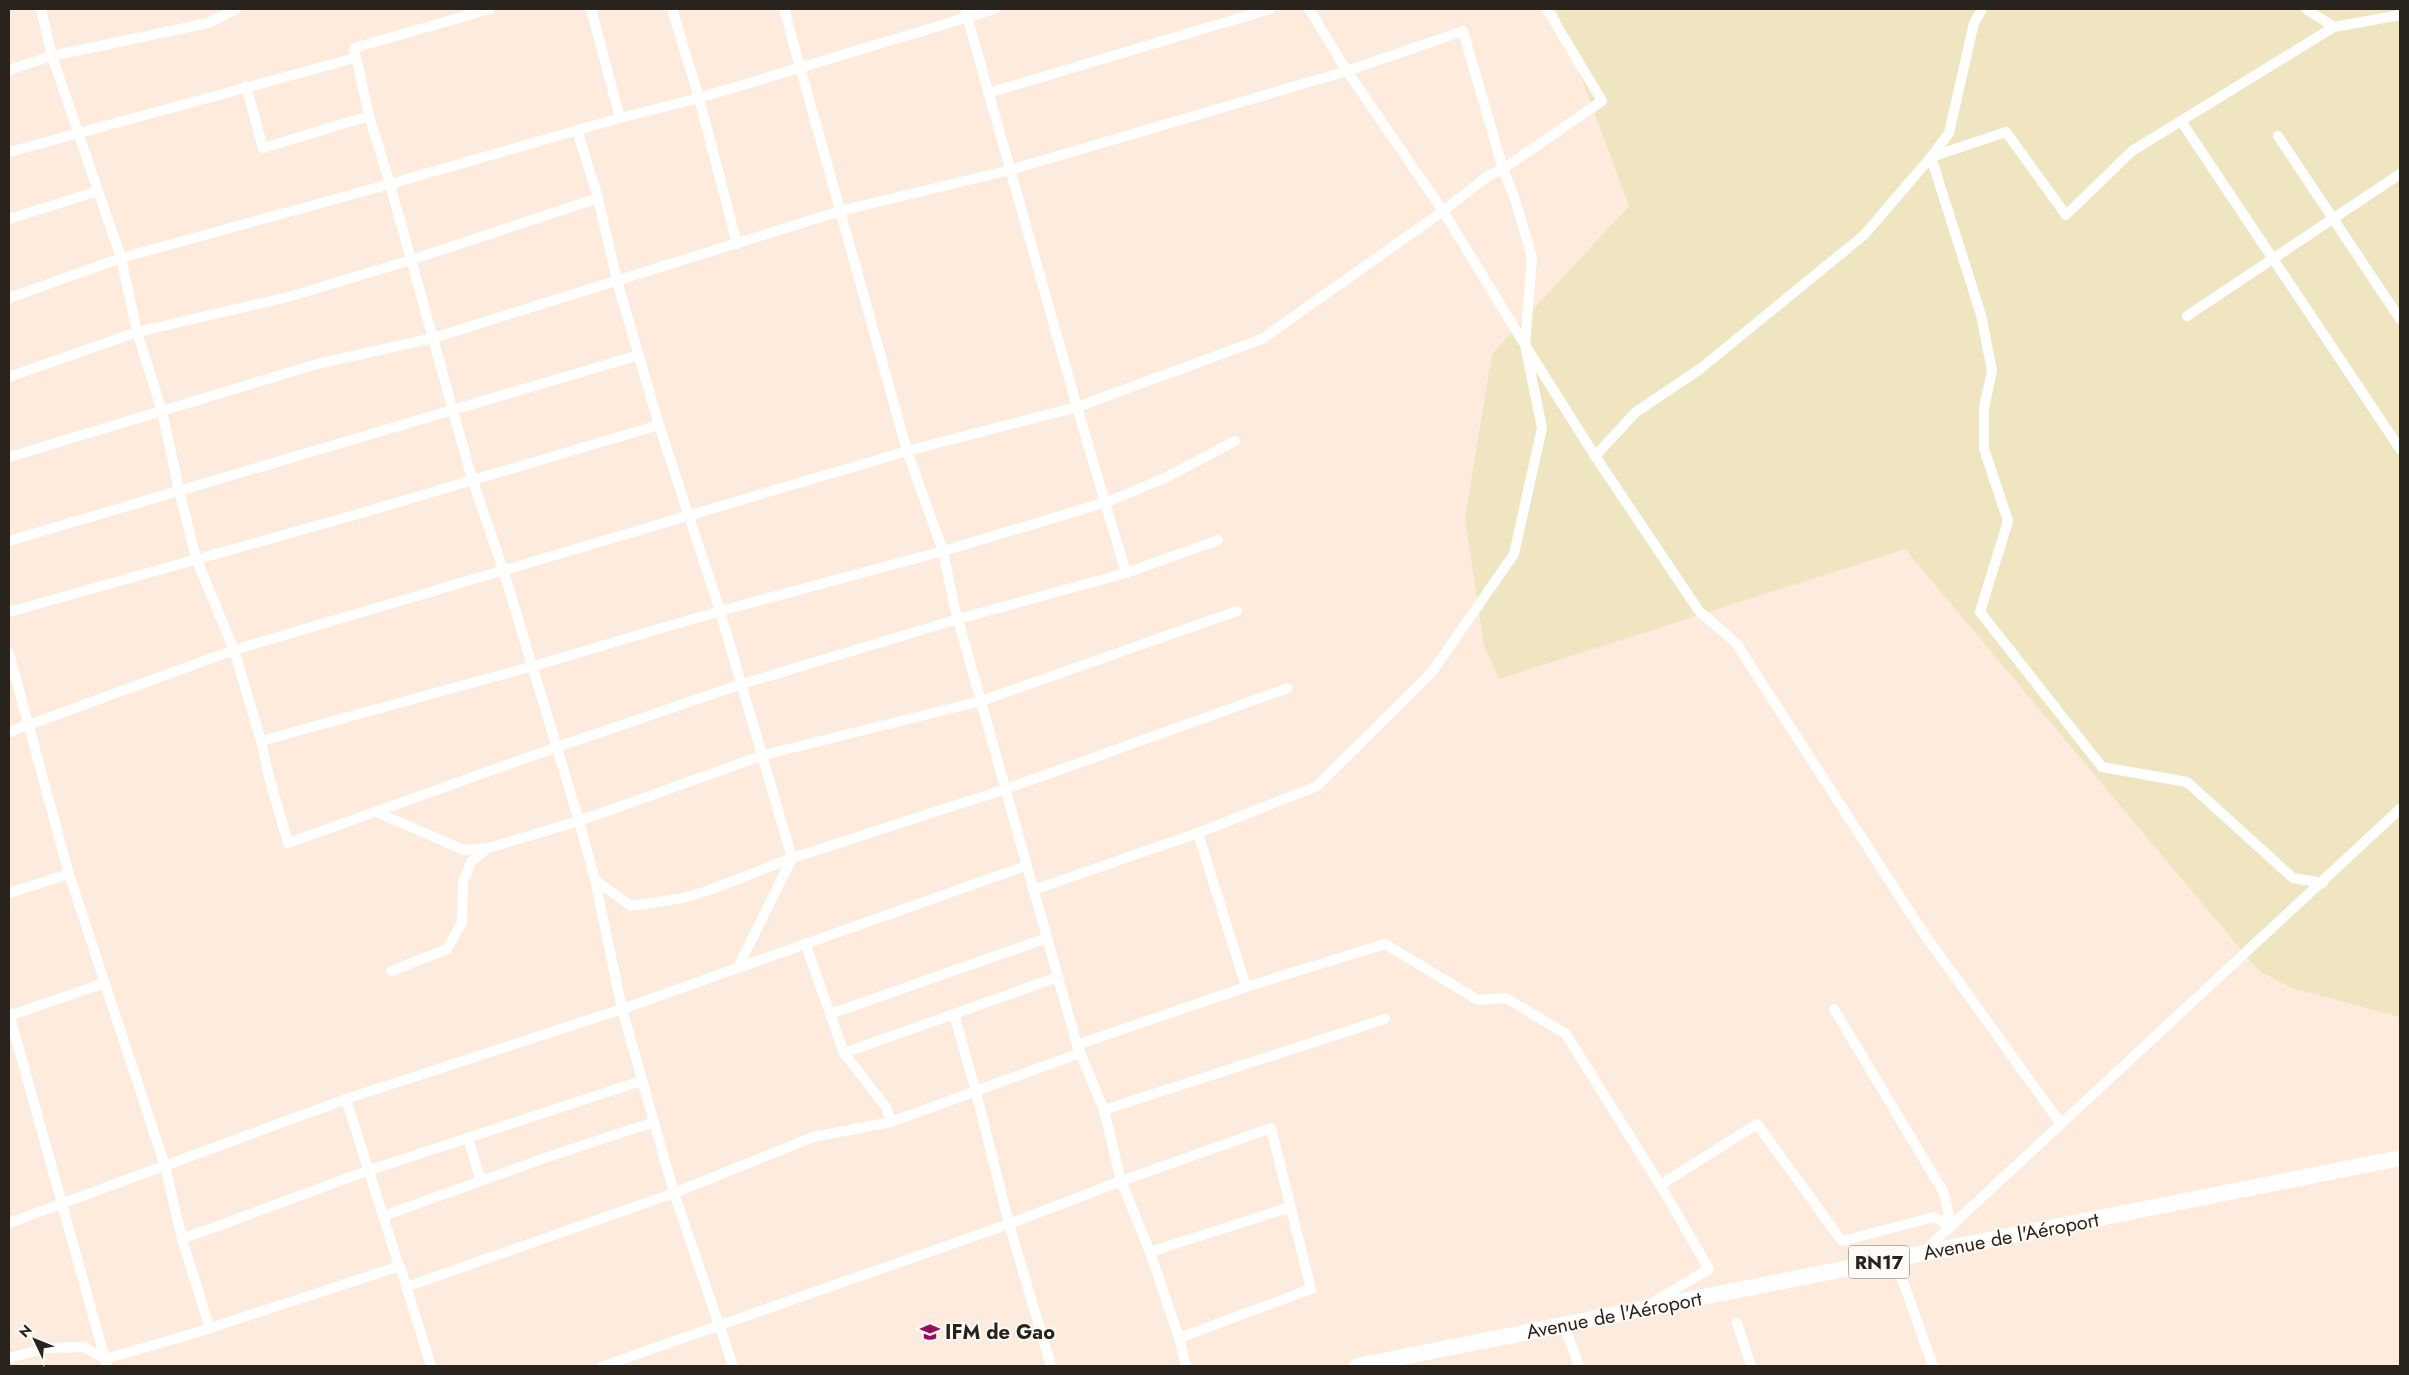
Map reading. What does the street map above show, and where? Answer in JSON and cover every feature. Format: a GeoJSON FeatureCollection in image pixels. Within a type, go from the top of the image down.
{"type":"FeatureCollection","features":[{"type":"Feature","properties":{"kind":"main road","name":"Avenue de l'Aéroport"},"geometry":{"type":"LineString","coordinates":[[1357,1366],[2400,1158]]}},
{"type":"Feature","properties":{"kind":"street"},"geometry":{"type":"LineString","coordinates":[[41,9],[52,56],[121,258],[136,332],[162,411],[178,490],[196,558],[234,650],[261,741],[288,844],[557,747],[742,684],[958,619],[1126,573],[1218,540]]}},
{"type":"Feature","properties":{"kind":"street"},"geometry":{"type":"LineString","coordinates":[[9,70],[52,56],[208,23],[236,9]]}},
{"type":"Feature","properties":{"kind":"street"},"geometry":{"type":"LineString","coordinates":[[490,9],[354,48],[355,58],[369,116],[390,184],[472,479],[503,569],[579,821],[595,880],[622,1009],[641,1081],[674,1193],[733,1366]]}},
{"type":"Feature","properties":{"kind":"street"},"geometry":{"type":"LineString","coordinates":[[591,9],[620,118]]}},
{"type":"Feature","properties":{"kind":"street"},"geometry":{"type":"LineString","coordinates":[[672,9],[699,98],[737,244]]}},
{"type":"Feature","properties":{"kind":"street"},"geometry":{"type":"LineString","coordinates":[[784,9],[908,451],[943,551],[958,619],[1006,789],[1025,866],[1078,1049],[1104,1110],[1121,1181],[1150,1252],[1179,1338],[1186,1366]]}},
{"type":"Feature","properties":{"kind":"street"},"geometry":{"type":"LineString","coordinates":[[9,298],[121,258],[620,118],[699,98],[966,13],[995,9]]}},
{"type":"Feature","properties":{"kind":"street"},"geometry":{"type":"LineString","coordinates":[[988,92],[1270,9]]}},
{"type":"Feature","properties":{"kind":"street"},"geometry":{"type":"LineString","coordinates":[[1309,9],[1347,71],[1443,211],[1595,456],[1700,611],[1736,643],[1922,931],[2061,1124]]}},
{"type":"Feature","properties":{"kind":"street"},"geometry":{"type":"LineString","coordinates":[[9,732],[234,650],[503,569],[908,451],[1077,407],[1262,339],[1443,211],[1489,175],[1503,169],[1602,101],[1548,9]]}},
{"type":"Feature","properties":{"kind":"street"},"geometry":{"type":"LineString","coordinates":[[1595,456],[1636,412],[1700,369],[1864,235],[1931,157],[1949,133],[1974,23],[1982,9]]}},
{"type":"Feature","properties":{"kind":"street"},"geometry":{"type":"LineString","coordinates":[[2306,9],[2334,27]]}},
{"type":"Feature","properties":{"kind":"street"},"geometry":{"type":"LineString","coordinates":[[966,13],[1077,407],[1107,502],[1126,573]]}},
{"type":"Feature","properties":{"kind":"street"},"geometry":{"type":"LineString","coordinates":[[1931,157],[2006,132],[2066,215],[2132,151],[2334,27],[2400,15]]}},
{"type":"Feature","properties":{"kind":"street"},"geometry":{"type":"LineString","coordinates":[[9,457],[317,364],[433,338],[840,211],[1010,170],[1347,71],[1463,31],[1503,169],[1514,196],[1532,257],[1525,345],[1542,428],[1514,554],[1432,672],[1317,786],[1198,833],[1033,890]]}},
{"type":"Feature","properties":{"kind":"street"},"geometry":{"type":"LineString","coordinates":[[9,152],[246,86],[355,58]]}},
{"type":"Feature","properties":{"kind":"street"},"geometry":{"type":"LineString","coordinates":[[246,86],[263,148],[369,116]]}},
{"type":"Feature","properties":{"kind":"street"},"geometry":{"type":"LineString","coordinates":[[2181,120],[2400,449]]}},
{"type":"Feature","properties":{"kind":"street"},"geometry":{"type":"LineString","coordinates":[[577,130],[598,198],[618,281],[659,425],[720,611],[764,755],[792,858],[738,967]]}},
{"type":"Feature","properties":{"kind":"street"},"geometry":{"type":"LineString","coordinates":[[2278,136],[2400,319]]}},
{"type":"Feature","properties":{"kind":"street"},"geometry":{"type":"LineString","coordinates":[[1931,157],[1981,315],[1992,371],[1984,408],[1984,449],[2008,521],[1980,612],[2102,767],[2187,782],[2293,878],[2323,883]]}},
{"type":"Feature","properties":{"kind":"street"},"geometry":{"type":"LineString","coordinates":[[2187,316],[2400,174]]}},
{"type":"Feature","properties":{"kind":"street"},"geometry":{"type":"LineString","coordinates":[[9,218],[98,191]]}},
{"type":"Feature","properties":{"kind":"street"},"geometry":{"type":"LineString","coordinates":[[9,377],[136,332],[288,297],[411,260],[598,198]]}},
{"type":"Feature","properties":{"kind":"street"},"geometry":{"type":"LineString","coordinates":[[9,541],[639,355]]}},
{"type":"Feature","properties":{"kind":"street"},"geometry":{"type":"LineString","coordinates":[[9,612],[358,514],[659,425]]}},
{"type":"Feature","properties":{"kind":"street"},"geometry":{"type":"LineString","coordinates":[[261,741],[533,666],[720,611],[943,551],[1107,502],[1165,478],[1235,441]]}},
{"type":"Feature","properties":{"kind":"street"},"geometry":{"type":"LineString","coordinates":[[376,812],[464,850],[488,848],[579,821],[764,755],[981,702],[1237,611]]}},
{"type":"Feature","properties":{"kind":"street"},"geometry":{"type":"LineString","coordinates":[[9,653],[69,874],[165,1166],[182,1239],[210,1329]]}},
{"type":"Feature","properties":{"kind":"street"},"geometry":{"type":"LineString","coordinates":[[595,880],[631,906],[683,898],[704,892],[792,858],[1006,789],[1288,688]]}},
{"type":"Feature","properties":{"kind":"street"},"geometry":{"type":"LineString","coordinates":[[1922,1253],[2323,883],[2400,809]]}},
{"type":"Feature","properties":{"kind":"street"},"geometry":{"type":"LineString","coordinates":[[1198,833],[1246,987]]}},
{"type":"Feature","properties":{"kind":"street"},"geometry":{"type":"LineString","coordinates":[[391,971],[447,950],[462,922],[464,882],[471,862],[488,848]]}},
{"type":"Feature","properties":{"kind":"street"},"geometry":{"type":"LineString","coordinates":[[9,1223],[346,1099],[622,1009],[1025,866]]}},
{"type":"Feature","properties":{"kind":"street"},"geometry":{"type":"LineString","coordinates":[[9,893],[69,874]]}},
{"type":"Feature","properties":{"kind":"street"},"geometry":{"type":"LineString","coordinates":[[830,1014],[1047,938]]}},
{"type":"Feature","properties":{"kind":"street"},"geometry":{"type":"LineString","coordinates":[[805,943],[844,1053],[886,1108],[891,1122]]}},
{"type":"Feature","properties":{"kind":"street"},"geometry":{"type":"LineString","coordinates":[[406,1287],[674,1193],[813,1137],[891,1122],[976,1092],[1078,1049],[1246,987],[1386,944],[1478,1000],[1506,998],[1566,1034],[1659,1183],[1709,1269],[1642,1309]]}},
{"type":"Feature","properties":{"kind":"street"},"geometry":{"type":"LineString","coordinates":[[844,1053],[1058,977]]}},
{"type":"Feature","properties":{"kind":"street"},"geometry":{"type":"LineString","coordinates":[[104,983],[9,1015],[106,1363]]}},
{"type":"Feature","properties":{"kind":"street"},"geometry":{"type":"LineString","coordinates":[[1834,1009],[1944,1193],[1951,1226]]}},
{"type":"Feature","properties":{"kind":"street"},"geometry":{"type":"LineString","coordinates":[[954,1014],[976,1092],[1009,1224],[1051,1366]]}},
{"type":"Feature","properties":{"kind":"street"},"geometry":{"type":"LineString","coordinates":[[1104,1110],[1385,1019]]}},
{"type":"Feature","properties":{"kind":"street"},"geometry":{"type":"LineString","coordinates":[[182,1239],[367,1171],[641,1081]]}},
{"type":"Feature","properties":{"kind":"street"},"geometry":{"type":"LineString","coordinates":[[346,1099],[367,1171],[400,1266],[431,1366]]}},
{"type":"Feature","properties":{"kind":"street"},"geometry":{"type":"LineString","coordinates":[[383,1216],[654,1122]]}},
{"type":"Feature","properties":{"kind":"street"},"geometry":{"type":"LineString","coordinates":[[1659,1183],[1666,1182],[1757,1124],[1842,1241],[1934,1217],[1951,1226]]}},
{"type":"Feature","properties":{"kind":"street"},"geometry":{"type":"LineString","coordinates":[[603,1366],[1009,1224],[1121,1181],[1270,1128],[1311,1289],[1179,1338]]}},
{"type":"Feature","properties":{"kind":"street"},"geometry":{"type":"LineString","coordinates":[[468,1138],[481,1181]]}},
{"type":"Feature","properties":{"kind":"street"},"geometry":{"type":"LineString","coordinates":[[1150,1252],[1290,1207]]}},
{"type":"Feature","properties":{"kind":"street"},"geometry":{"type":"LineString","coordinates":[[1895,1259],[1933,1366]]}},
{"type":"Feature","properties":{"kind":"street"},"geometry":{"type":"LineString","coordinates":[[106,1363],[400,1266]]}},
{"type":"Feature","properties":{"kind":"street"},"geometry":{"type":"LineString","coordinates":[[1737,1324],[1750,1366]]}},
{"type":"Feature","properties":{"kind":"street"},"geometry":{"type":"LineString","coordinates":[[1564,1325],[1579,1366]]}},
{"type":"Feature","properties":{"kind":"street"},"geometry":{"type":"LineString","coordinates":[[9,1358],[48,1348],[84,1347],[106,1363]]}},
{"type":"Feature","properties":{"kind":"sand"},"geometry":{"type":"Polygon","coordinates":[[[1556,9],[2400,9],[2400,1017],[2292,988],[2259,971],[1905,549],[1499,679],[1484,646],[1465,518],[1492,354],[1629,206],[1556,9]]]}},
{"type":"Feature","properties":{"kind":"place","name":"IFM de Gao"},"geometry":{"type":"Point","coordinates":[930,1332]}}]}
